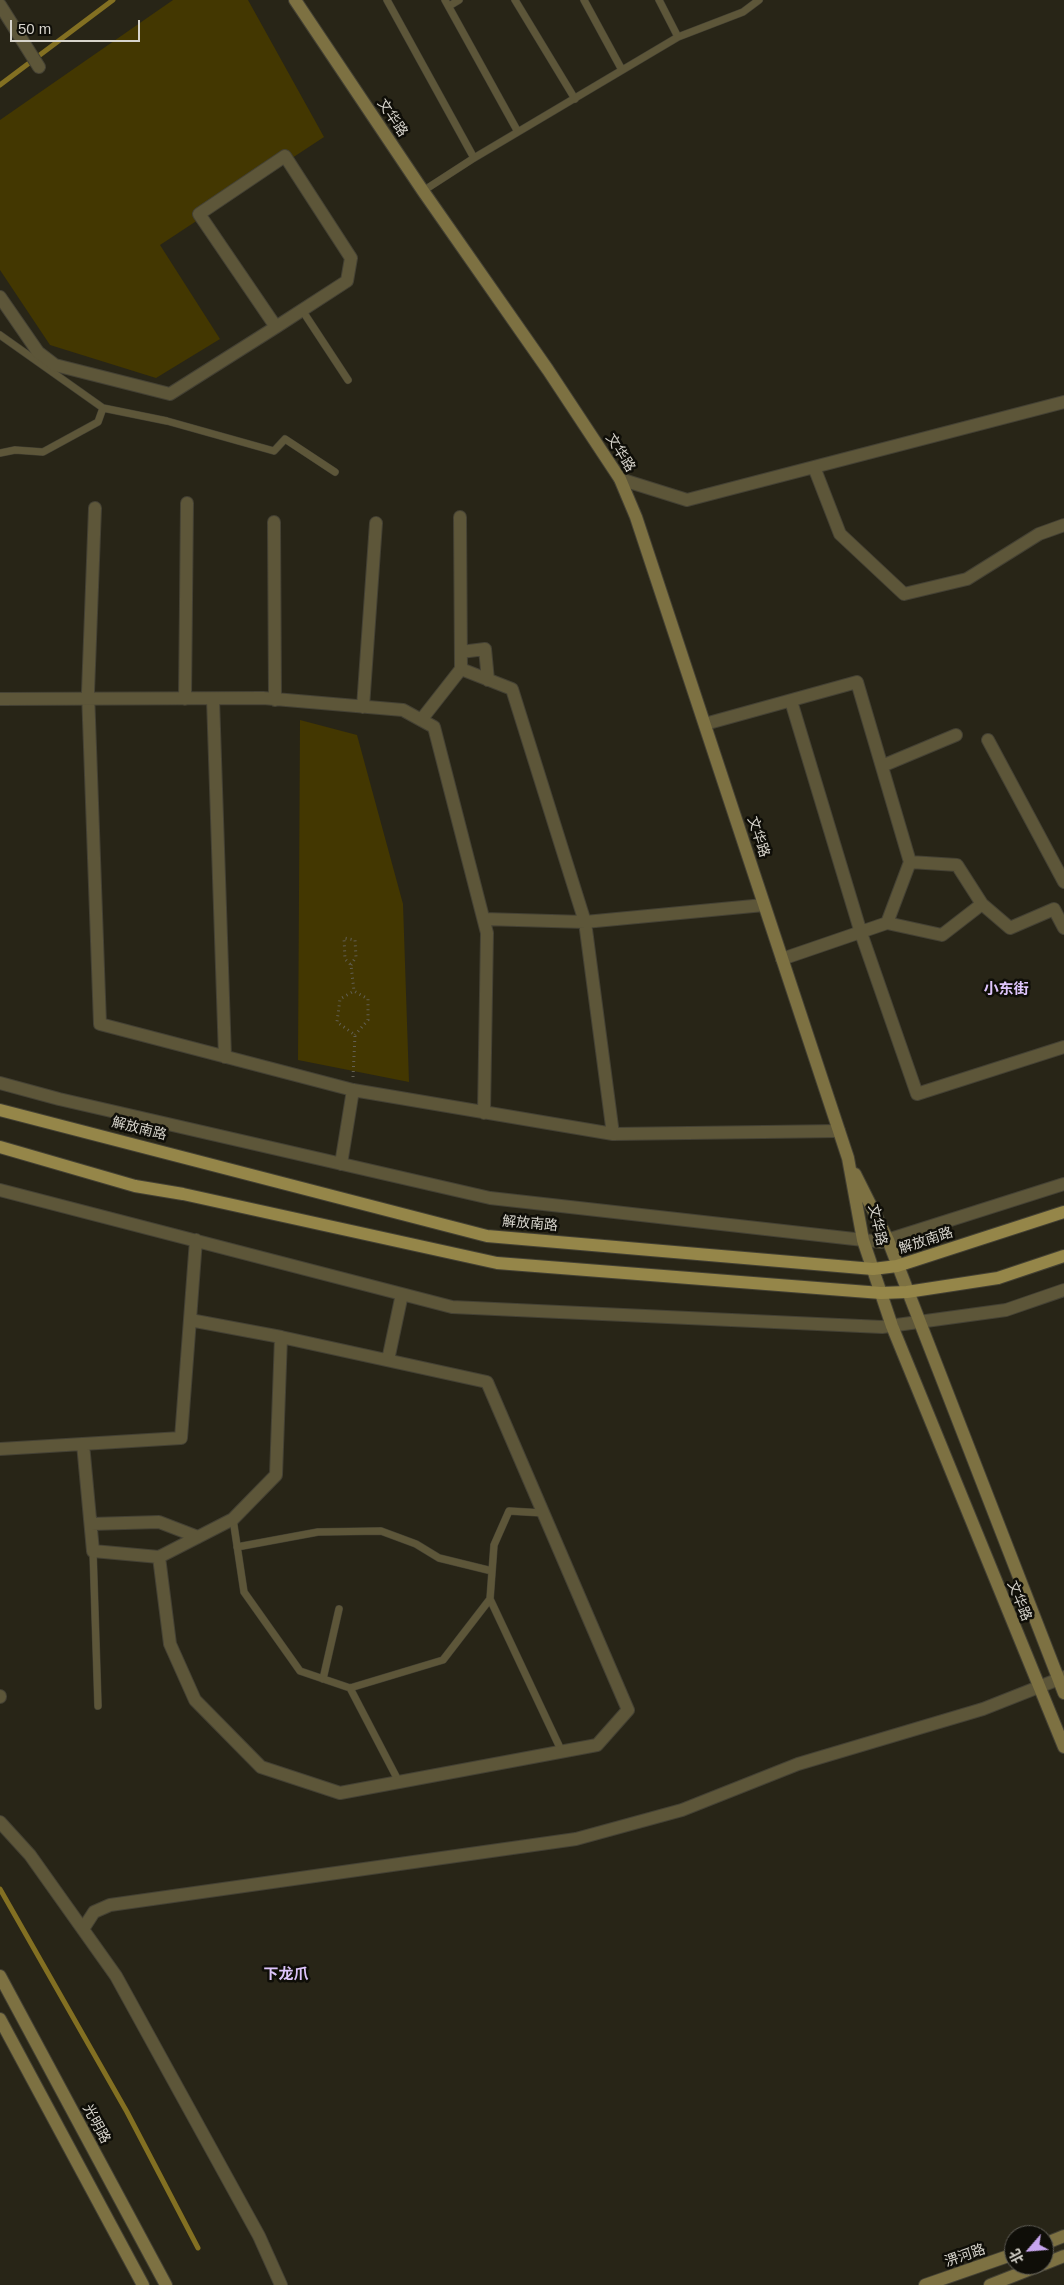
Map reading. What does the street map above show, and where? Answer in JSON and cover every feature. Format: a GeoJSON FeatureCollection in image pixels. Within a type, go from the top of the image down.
{"type":"FeatureCollection","features":[{"type":"Feature","properties":{"kind":"main road","name":"解放南路"},"geometry":{"type":"LineString","coordinates":[[0,1110],[487,1236],[873,1269],[897,1266],[1064,1212]]}},
{"type":"Feature","properties":{"kind":"main road"},"geometry":{"type":"LineString","coordinates":[[0,1147],[135,1186],[183,1194],[497,1263],[881,1293],[907,1292],[998,1278],[1064,1256]]}},
{"type":"Feature","properties":{"kind":"street","name":"文华路"},"geometry":{"type":"LineString","coordinates":[[295,0],[423,192],[548,370],[620,480],[636,516],[848,1158],[888,1240],[918,1322],[1060,1677],[1064,1693]]}},
{"type":"Feature","properties":{"kind":"street"},"geometry":{"type":"LineString","coordinates":[[0,6],[39,67]]}},
{"type":"Feature","properties":{"kind":"street"},"geometry":{"type":"LineString","coordinates":[[0,297],[38,352],[55,365],[170,394],[276,327],[302,310],[347,282],[351,258],[285,156],[199,214],[276,327]]}},
{"type":"Feature","properties":{"kind":"street"},"geometry":{"type":"LineString","coordinates":[[620,480],[687,500],[1064,402]]}},
{"type":"Feature","properties":{"kind":"street"},"geometry":{"type":"LineString","coordinates":[[814,466],[840,534],[904,594],[968,579],[1040,534],[1064,525]]}},
{"type":"Feature","properties":{"kind":"street"},"geometry":{"type":"LineString","coordinates":[[184,699],[188,503]]}},
{"type":"Feature","properties":{"kind":"street"},"geometry":{"type":"LineString","coordinates":[[95,508],[88,699],[100,1024],[353,1090],[613,1134],[839,1131]]}},
{"type":"Feature","properties":{"kind":"street"},"geometry":{"type":"LineString","coordinates":[[421,720],[461,669],[460,517]]}},
{"type":"Feature","properties":{"kind":"street"},"geometry":{"type":"LineString","coordinates":[[274,522],[275,700]]}},
{"type":"Feature","properties":{"kind":"street"},"geometry":{"type":"LineString","coordinates":[[363,707],[376,523]]}},
{"type":"Feature","properties":{"kind":"street"},"geometry":{"type":"LineString","coordinates":[[461,652],[485,649],[488,680]]}},
{"type":"Feature","properties":{"kind":"street"},"geometry":{"type":"LineString","coordinates":[[461,669],[512,689],[585,922],[613,1134]]}},
{"type":"Feature","properties":{"kind":"street"},"geometry":{"type":"LineString","coordinates":[[705,724],[857,682],[910,862],[886,922]]}},
{"type":"Feature","properties":{"kind":"street"},"geometry":{"type":"LineString","coordinates":[[0,699],[275,700],[403,710],[434,727],[487,933],[484,1113]]}},
{"type":"Feature","properties":{"kind":"street"},"geometry":{"type":"LineString","coordinates":[[213,699],[224,1057]]}},
{"type":"Feature","properties":{"kind":"street"},"geometry":{"type":"LineString","coordinates":[[790,701],[862,932],[917,1094],[1064,1047]]}},
{"type":"Feature","properties":{"kind":"street"},"geometry":{"type":"LineString","coordinates":[[882,766],[956,736]]}},
{"type":"Feature","properties":{"kind":"street"},"geometry":{"type":"LineString","coordinates":[[988,740],[1064,882]]}},
{"type":"Feature","properties":{"kind":"street"},"geometry":{"type":"LineString","coordinates":[[910,862],[957,865],[982,904],[1010,928],[1054,909],[1064,928]]}},
{"type":"Feature","properties":{"kind":"street"},"geometry":{"type":"LineString","coordinates":[[782,959],[886,922],[942,935],[982,904]]}},
{"type":"Feature","properties":{"kind":"street"},"geometry":{"type":"LineString","coordinates":[[484,919],[585,922],[764,905]]}},
{"type":"Feature","properties":{"kind":"street"},"geometry":{"type":"LineString","coordinates":[[0,1083],[59,1099],[490,1198],[881,1242],[1064,1184]]}},
{"type":"Feature","properties":{"kind":"street"},"geometry":{"type":"LineString","coordinates":[[341,1164],[353,1090]]}},
{"type":"Feature","properties":{"kind":"street","name":"文华路"},"geometry":{"type":"LineString","coordinates":[[848,1158],[863,1240],[892,1326],[1038,1688],[1064,1747]]}},
{"type":"Feature","properties":{"kind":"street"},"geometry":{"type":"LineString","coordinates":[[0,1190],[452,1307],[882,1327],[1006,1310],[1064,1290]]}},
{"type":"Feature","properties":{"kind":"street"},"geometry":{"type":"LineString","coordinates":[[0,1449],[181,1438],[196,1240]]}},
{"type":"Feature","properties":{"kind":"street"},"geometry":{"type":"LineString","coordinates":[[388,1360],[402,1294]]}},
{"type":"Feature","properties":{"kind":"street"},"geometry":{"type":"LineString","coordinates":[[159,1557],[170,1644],[195,1700],[261,1767],[340,1793],[597,1745],[628,1710],[487,1382],[282,1337],[190,1320]]}},
{"type":"Feature","properties":{"kind":"street"},"geometry":{"type":"LineString","coordinates":[[84,1444],[93,1551],[159,1557],[233,1519],[276,1475],[282,1337]]}},
{"type":"Feature","properties":{"kind":"street"},"geometry":{"type":"LineString","coordinates":[[90,1524],[159,1522],[198,1537]]}},
{"type":"Feature","properties":{"kind":"street"},"geometry":{"type":"LineString","coordinates":[[83,1929],[94,1912],[110,1905],[576,1839],[682,1810],[798,1764],[983,1709],[1038,1688],[1060,1677]]}},
{"type":"Feature","properties":{"kind":"street"},"geometry":{"type":"LineString","coordinates":[[0,1822],[30,1855],[121,1984],[259,2236],[281,2285]]}},
{"type":"Feature","properties":{"kind":"street","name":"光明路"},"geometry":{"type":"LineString","coordinates":[[0,1976],[166,2285]]}},
{"type":"Feature","properties":{"kind":"street"},"geometry":{"type":"LineString","coordinates":[[0,2019],[143,2285]]}},
{"type":"Feature","properties":{"kind":"street","name":"淠河路"},"geometry":{"type":"LineString","coordinates":[[925,2285],[1004,2257]]}},
{"type":"Feature","properties":{"kind":"street"},"geometry":{"type":"LineString","coordinates":[[990,2285],[1015,2275]]}},
{"type":"Feature","properties":{"kind":"lane"},"geometry":{"type":"LineString","coordinates":[[387,0],[474,158]]}},
{"type":"Feature","properties":{"kind":"lane"},"geometry":{"type":"LineString","coordinates":[[459,0],[447,3],[518,132]]}},
{"type":"Feature","properties":{"kind":"lane"},"geometry":{"type":"LineString","coordinates":[[515,0],[575,98]]}},
{"type":"Feature","properties":{"kind":"lane"},"geometry":{"type":"LineString","coordinates":[[584,0],[622,70]]}},
{"type":"Feature","properties":{"kind":"lane"},"geometry":{"type":"LineString","coordinates":[[659,0],[678,37]]}},
{"type":"Feature","properties":{"kind":"lane"},"geometry":{"type":"LineString","coordinates":[[423,192],[474,158],[678,37],[744,12],[759,0]]}},
{"type":"Feature","properties":{"kind":"lane"},"geometry":{"type":"LineString","coordinates":[[302,310],[348,380]]}},
{"type":"Feature","properties":{"kind":"lane"},"geometry":{"type":"LineString","coordinates":[[0,335],[103,408],[166,420],[274,451],[285,439],[335,472]]}},
{"type":"Feature","properties":{"kind":"lane"},"geometry":{"type":"LineString","coordinates":[[0,453],[15,450],[43,452],[98,422],[103,408]]}},
{"type":"Feature","properties":{"kind":"lane"},"geometry":{"type":"LineString","coordinates":[[543,1513],[508,1511],[494,1545],[490,1599],[562,1752]]}},
{"type":"Feature","properties":{"kind":"lane"},"geometry":{"type":"LineString","coordinates":[[233,1519],[244,1592],[300,1671],[350,1688],[443,1660],[490,1599]]}},
{"type":"Feature","properties":{"kind":"lane"},"geometry":{"type":"LineString","coordinates":[[237,1547],[318,1532],[381,1531],[416,1544],[438,1558],[492,1572]]}},
{"type":"Feature","properties":{"kind":"lane"},"geometry":{"type":"LineString","coordinates":[[93,1551],[98,1706]]}},
{"type":"Feature","properties":{"kind":"lane"},"geometry":{"type":"LineString","coordinates":[[323,1679],[339,1610]]}},
{"type":"Feature","properties":{"kind":"lane"},"geometry":{"type":"LineString","coordinates":[[350,1688],[398,1782]]}},
{"type":"Feature","properties":{"kind":"path"},"geometry":{"type":"LineString","coordinates":[[351,965],[356,957],[355,940],[344,938],[344,958],[351,965],[354,991]]}},
{"type":"Feature","properties":{"kind":"path"},"geometry":{"type":"LineString","coordinates":[[354,991],[340,999],[338,1022],[355,1035]]}},
{"type":"Feature","properties":{"kind":"path"},"geometry":{"type":"LineString","coordinates":[[353,1090],[355,1035],[368,1020],[368,999],[354,991]]}},
{"type":"Feature","properties":{"kind":"shaded area"},"geometry":{"type":"Polygon","coordinates":[[[173,0],[248,0],[324,137],[160,245],[220,339],[156,378],[50,345],[0,270],[0,120],[173,0]]]}},
{"type":"Feature","properties":{"kind":"shaded area"},"geometry":{"type":"Polygon","coordinates":[[[300,720],[357,735],[403,904],[409,1082],[298,1060],[300,720]]]}},
{"type":"Feature","properties":{"kind":"waterway"},"geometry":{"type":"LineString","coordinates":[[0,85],[113,0]]}},
{"type":"Feature","properties":{"kind":"waterway"},"geometry":{"type":"LineString","coordinates":[[0,1889],[127,2112],[198,2248]]}},
{"type":"Feature","properties":{"kind":"district","name":"小东街"},"geometry":{"type":"Point","coordinates":[1006,990]}},
{"type":"Feature","properties":{"kind":"district","name":"下龙爪"},"geometry":{"type":"Point","coordinates":[286,1975]}}]}
